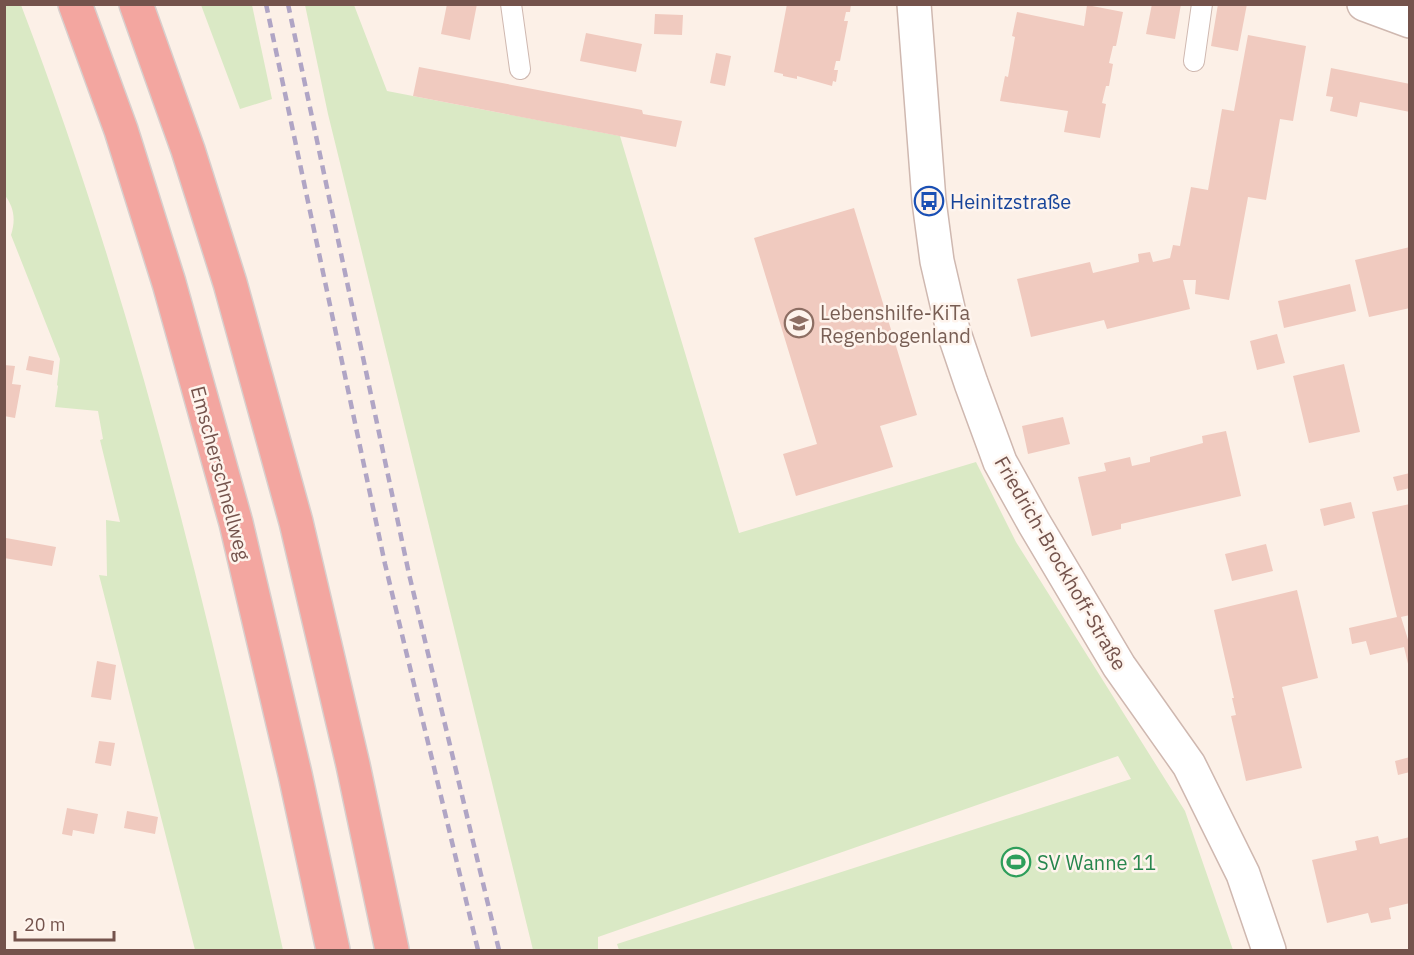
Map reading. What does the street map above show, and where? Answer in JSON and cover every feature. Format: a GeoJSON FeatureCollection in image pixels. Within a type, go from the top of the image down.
{"type":"FeatureCollection","features":[{"type":"Feature","properties":{"kind":"highway","name":"Emscherschnellweg"},"geometry":{"type":"LineString","coordinates":[[75,4],[121,130],[170,283],[236,523],[295,774],[333,951]]}},
{"type":"Feature","properties":{"kind":"highway"},"geometry":{"type":"LineString","coordinates":[[136,4],[188,150],[230,283],[296,522],[353,765],[392,951]]}},
{"type":"Feature","properties":{"kind":"street","name":"Friedrich-Brockhoff-Straße"},"geometry":{"type":"LineString","coordinates":[[914,4],[929,201],[937,261],[953,330],[970,383],[1000,462],[1034,523],[1119,666],[1190,765],[1243,874],[1269,951]]}},
{"type":"Feature","properties":{"kind":"street"},"geometry":{"type":"LineString","coordinates":[[1364,4],[1410,21]]}},
{"type":"Feature","properties":{"kind":"lane"},"geometry":{"type":"LineString","coordinates":[[512,4],[520,69]]}},
{"type":"Feature","properties":{"kind":"lane"},"geometry":{"type":"LineString","coordinates":[[1194,61],[1202,4]]}},
{"type":"Feature","properties":{"kind":"green space"},"geometry":{"type":"Polygon","coordinates":[[[5,4],[21,5],[63,120],[137,354],[200,591],[283,950],[195,950],[99,575],[107,576],[106,520],[120,522],[100,440],[103,439],[98,411],[55,407],[60,359],[11,235],[13,213],[4,194],[5,4]]]}},
{"type":"Feature","properties":{"kind":"green space"},"geometry":{"type":"Polygon","coordinates":[[[201,5],[252,5],[272,99],[240,109],[201,5]]]}},
{"type":"Feature","properties":{"kind":"green space"},"geometry":{"type":"Polygon","coordinates":[[[305,5],[354,5],[387,91],[620,136],[739,533],[976,462],[1016,542],[1185,811],[1233,950],[619,950],[617,944],[1131,779],[1118,756],[598,937],[598,950],[533,950],[328,114],[305,5]]]}},
{"type":"Feature","properties":{"kind":"building"},"geometry":{"type":"Polygon","coordinates":[[[447,4],[477,4],[470,40],[441,34],[447,4]]]}},
{"type":"Feature","properties":{"kind":"building"},"geometry":{"type":"Polygon","coordinates":[[[787,4],[851,4],[850,12],[846,12],[844,21],[848,21],[840,61],[836,61],[834,70],[838,70],[836,82],[833,81],[832,86],[774,72],[787,4]]]}},
{"type":"Feature","properties":{"kind":"building"},"geometry":{"type":"Polygon","coordinates":[[[1152,4],[1181,4],[1175,39],[1146,34],[1152,4]]]}},
{"type":"Feature","properties":{"kind":"building"},"geometry":{"type":"Polygon","coordinates":[[[1218,4],[1247,4],[1238,51],[1211,46],[1218,4]]]}},
{"type":"Feature","properties":{"kind":"building"},"geometry":{"type":"Polygon","coordinates":[[[1087,5],[1123,12],[1116,46],[1113,46],[1109,63],[1113,64],[1109,86],[1106,86],[1102,103],[1106,104],[1100,138],[1064,132],[1068,111],[1000,101],[1005,76],[1008,77],[1017,12],[1084,26],[1087,5]]]}},
{"type":"Feature","properties":{"kind":"building"},"geometry":{"type":"Polygon","coordinates":[[[655,14],[683,15],[682,35],[654,34],[655,14]]]}},
{"type":"Feature","properties":{"kind":"building"},"geometry":{"type":"Polygon","coordinates":[[[586,33],[642,44],[636,72],[580,61],[586,33]]]}},
{"type":"Feature","properties":{"kind":"building"},"geometry":{"type":"Polygon","coordinates":[[[1248,35],[1306,46],[1293,121],[1280,119],[1266,200],[1248,197],[1229,300],[1195,294],[1196,280],[1183,280],[1190,309],[1107,329],[1104,320],[1031,337],[1017,279],[1090,262],[1093,273],[1139,262],[1138,254],[1150,252],[1153,262],[1170,258],[1173,245],[1180,246],[1191,187],[1208,190],[1222,109],[1234,111],[1248,35]]]}},
{"type":"Feature","properties":{"kind":"building"},"geometry":{"type":"Polygon","coordinates":[[[716,53],[731,56],[725,86],[710,83],[716,53]]]}},
{"type":"Feature","properties":{"kind":"building"},"geometry":{"type":"Polygon","coordinates":[[[419,67],[642,110],[643,114],[682,121],[676,147],[413,96],[419,67]]]}},
{"type":"Feature","properties":{"kind":"building"},"geometry":{"type":"Polygon","coordinates":[[[1331,68],[1410,84],[1410,112],[1360,102],[1357,117],[1330,111],[1333,97],[1326,96],[1331,68]]]}},
{"type":"Feature","properties":{"kind":"building"},"geometry":{"type":"Polygon","coordinates":[[[854,208],[917,415],[880,426],[893,467],[796,496],[783,454],[817,444],[754,238],[854,208]]]}},
{"type":"Feature","properties":{"kind":"building"},"geometry":{"type":"Polygon","coordinates":[[[1410,247],[1410,308],[1369,317],[1355,260],[1410,247]]]}},
{"type":"Feature","properties":{"kind":"building"},"geometry":{"type":"Polygon","coordinates":[[[1350,284],[1356,311],[1284,328],[1278,301],[1350,284]]]}},
{"type":"Feature","properties":{"kind":"building"},"geometry":{"type":"Polygon","coordinates":[[[1277,334],[1285,363],[1257,370],[1250,341],[1277,334]]]}},
{"type":"Feature","properties":{"kind":"building"},"geometry":{"type":"Polygon","coordinates":[[[29,356],[54,361],[52,375],[26,370],[29,356]]]}},
{"type":"Feature","properties":{"kind":"building"},"geometry":{"type":"Polygon","coordinates":[[[1344,364],[1360,432],[1309,443],[1293,376],[1344,364]]]}},
{"type":"Feature","properties":{"kind":"building"},"geometry":{"type":"Polygon","coordinates":[[[4,365],[15,366],[12,384],[21,385],[15,418],[4,416],[4,365]]]}},
{"type":"Feature","properties":{"kind":"building"},"geometry":{"type":"Polygon","coordinates":[[[1063,417],[1070,444],[1028,454],[1022,426],[1063,417]]]}},
{"type":"Feature","properties":{"kind":"building"},"geometry":{"type":"Polygon","coordinates":[[[1226,431],[1241,496],[1121,524],[1121,529],[1092,536],[1078,477],[1106,471],[1104,463],[1130,457],[1132,466],[1150,462],[1150,457],[1203,443],[1202,436],[1226,431]]]}},
{"type":"Feature","properties":{"kind":"building"},"geometry":{"type":"Polygon","coordinates":[[[1410,473],[1410,488],[1397,491],[1393,477],[1410,473]]]}},
{"type":"Feature","properties":{"kind":"building"},"geometry":{"type":"Polygon","coordinates":[[[1351,502],[1355,518],[1324,526],[1320,509],[1351,502]]]}},
{"type":"Feature","properties":{"kind":"building"},"geometry":{"type":"Polygon","coordinates":[[[1410,504],[1410,615],[1401,617],[1410,646],[1409,668],[1404,647],[1370,655],[1366,641],[1352,644],[1349,628],[1397,617],[1372,512],[1410,504]]]}},
{"type":"Feature","properties":{"kind":"building"},"geometry":{"type":"Polygon","coordinates":[[[6,538],[56,547],[52,566],[4,558],[6,538]]]}},
{"type":"Feature","properties":{"kind":"building"},"geometry":{"type":"Polygon","coordinates":[[[1266,544],[1273,571],[1232,581],[1225,554],[1266,544]]]}},
{"type":"Feature","properties":{"kind":"building"},"geometry":{"type":"Polygon","coordinates":[[[1297,590],[1318,678],[1282,687],[1302,768],[1246,781],[1231,716],[1236,715],[1232,698],[1234,698],[1214,610],[1297,590]]]}},
{"type":"Feature","properties":{"kind":"building"},"geometry":{"type":"Polygon","coordinates":[[[97,661],[116,665],[111,700],[91,697],[97,661]]]}},
{"type":"Feature","properties":{"kind":"building"},"geometry":{"type":"Polygon","coordinates":[[[99,741],[115,743],[111,766],[95,763],[99,741]]]}},
{"type":"Feature","properties":{"kind":"building"},"geometry":{"type":"Polygon","coordinates":[[[1410,757],[1410,772],[1398,775],[1395,761],[1410,757]]]}},
{"type":"Feature","properties":{"kind":"building"},"geometry":{"type":"Polygon","coordinates":[[[67,808],[98,814],[94,834],[73,830],[72,836],[62,834],[67,808]]]}},
{"type":"Feature","properties":{"kind":"building"},"geometry":{"type":"Polygon","coordinates":[[[127,811],[158,817],[155,834],[124,828],[127,811]]]}},
{"type":"Feature","properties":{"kind":"building"},"geometry":{"type":"Polygon","coordinates":[[[1378,836],[1380,844],[1410,837],[1410,903],[1389,908],[1391,919],[1371,923],[1368,913],[1327,923],[1312,860],[1357,850],[1355,841],[1378,836]]]}},
{"type":"Feature","properties":{"kind":"railway"},"geometry":{"type":"LineString","coordinates":[[266,4],[385,564],[478,950]]}},
{"type":"Feature","properties":{"kind":"railway"},"geometry":{"type":"LineString","coordinates":[[288,4],[409,574],[499,950]]}},
{"type":"Feature","properties":{"kind":"place","name":"Heinitzstraße"},"geometry":{"type":"Point","coordinates":[929,201]}},
{"type":"Feature","properties":{"kind":"place","name":"Lebenshilfe-KiTa Regenbogenland"},"geometry":{"type":"Point","coordinates":[799,323]}},
{"type":"Feature","properties":{"kind":"place","name":"SV Wanne 11"},"geometry":{"type":"Point","coordinates":[1016,862]}}]}
